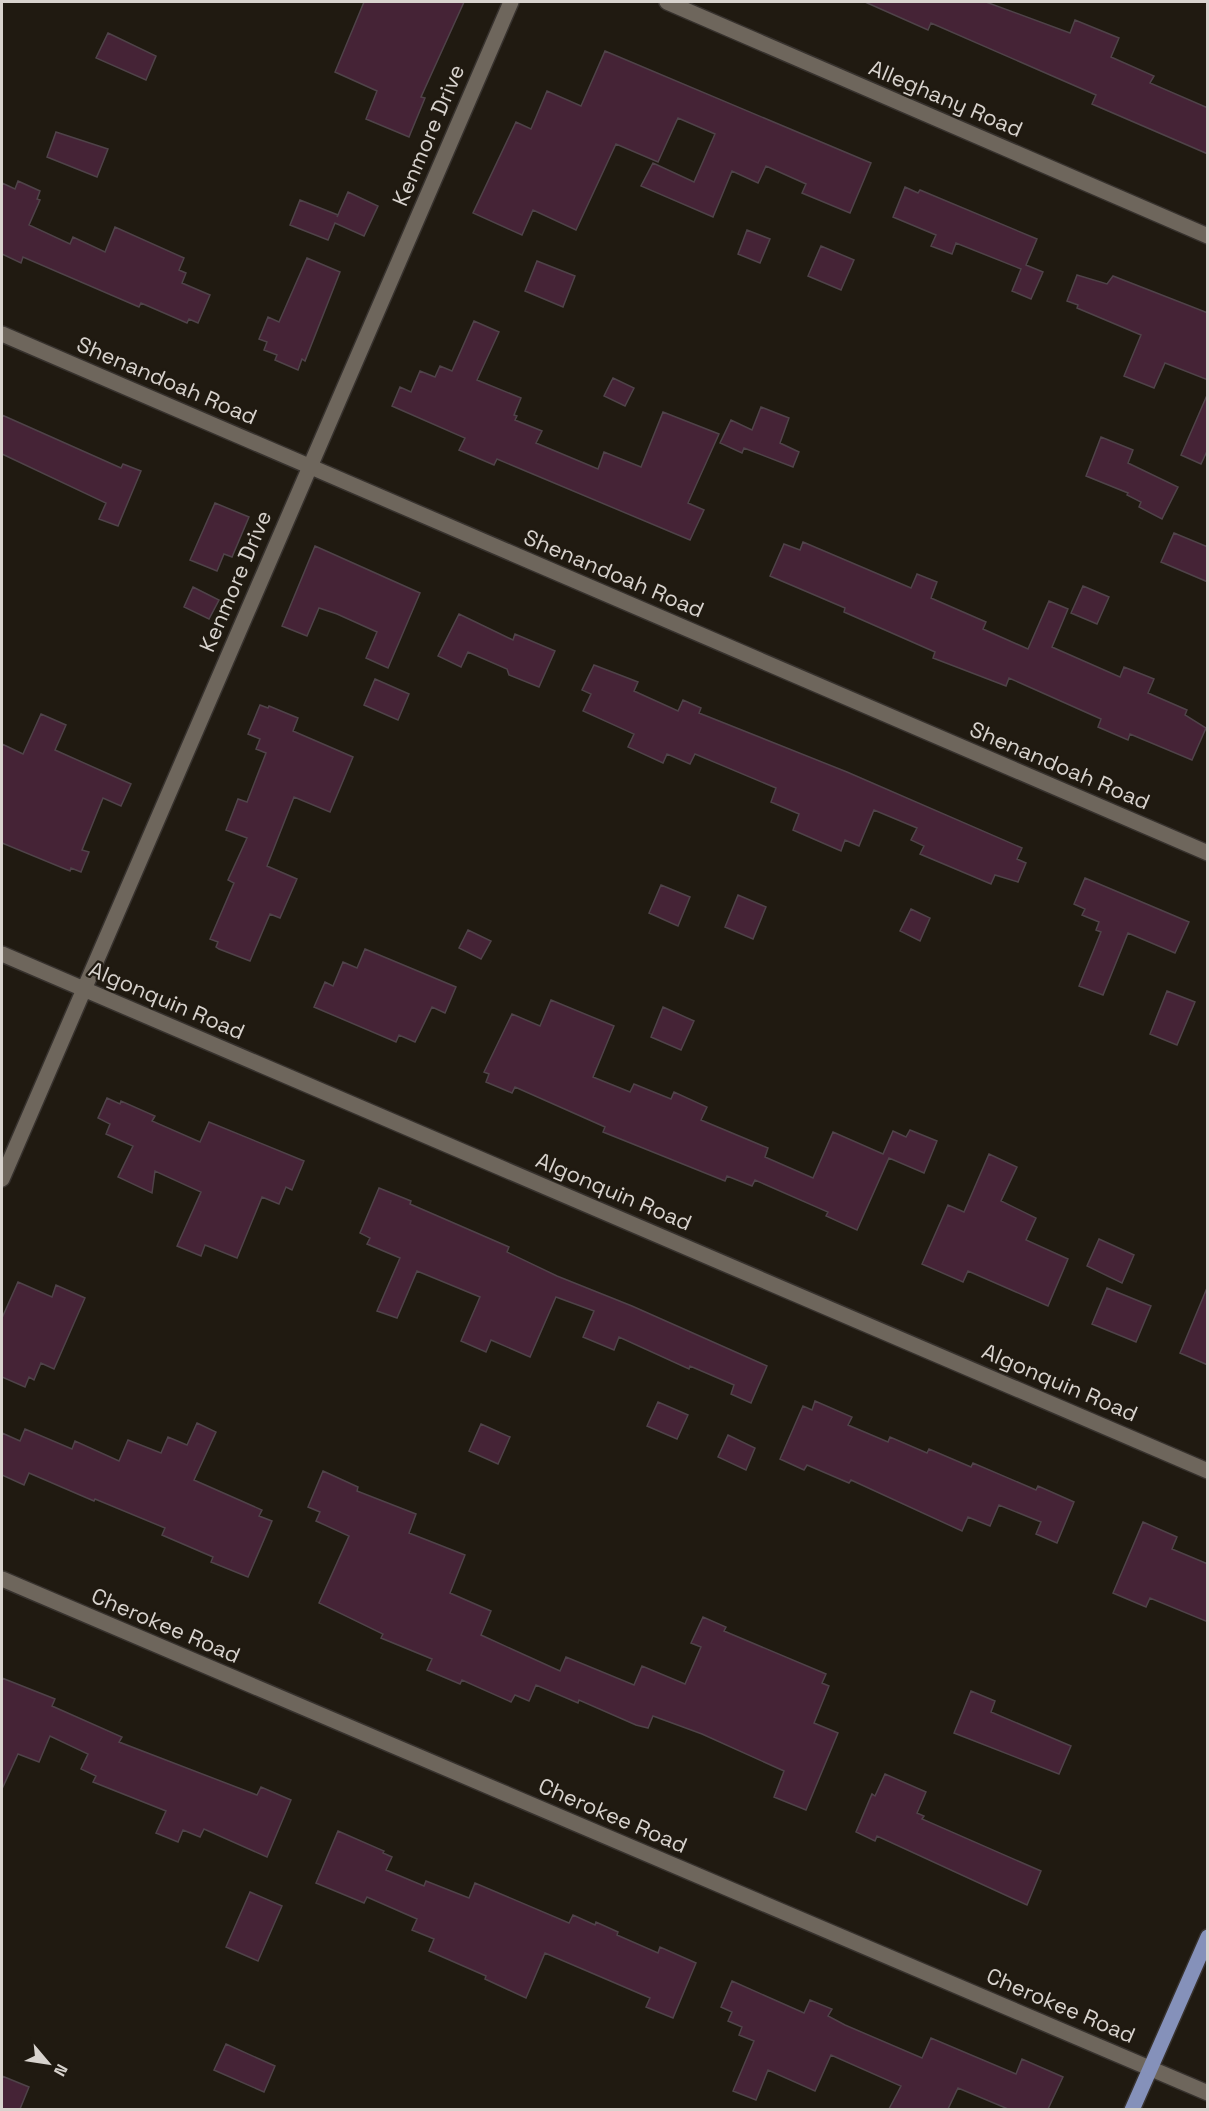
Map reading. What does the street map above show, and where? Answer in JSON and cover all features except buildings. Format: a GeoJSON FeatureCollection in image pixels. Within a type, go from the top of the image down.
{"type":"FeatureCollection","features":[{"type":"Feature","properties":{"kind":"main road"},"geometry":{"type":"LineString","coordinates":[[1132,2109],[1208,1937]]}},
{"type":"Feature","properties":{"kind":"street","name":"Kenmore Drive"},"geometry":{"type":"LineString","coordinates":[[2,1179],[511,2]]}},
{"type":"Feature","properties":{"kind":"street","name":"Alleghany Road"},"geometry":{"type":"LineString","coordinates":[[667,2],[1208,236]]}},
{"type":"Feature","properties":{"kind":"street","name":"Shenandoah Road"},"geometry":{"type":"LineString","coordinates":[[2,334],[1208,853]]}},
{"type":"Feature","properties":{"kind":"street","name":"Algonquin Road"},"geometry":{"type":"LineString","coordinates":[[2,954],[1208,1471]]}},
{"type":"Feature","properties":{"kind":"street","name":"Cherokee Road"},"geometry":{"type":"LineString","coordinates":[[2,1579],[1208,2093]]}}]}
